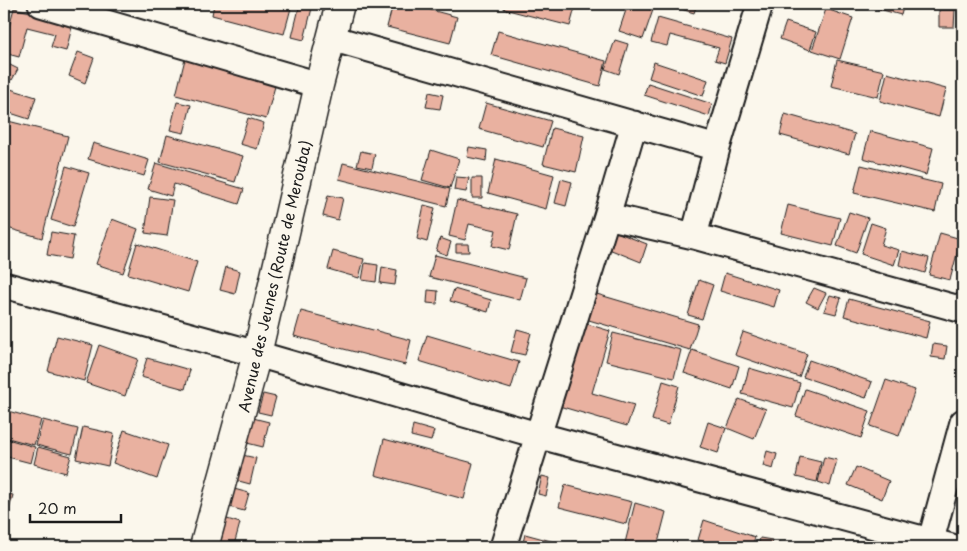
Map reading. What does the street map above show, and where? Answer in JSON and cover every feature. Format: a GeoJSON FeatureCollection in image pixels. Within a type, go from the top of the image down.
{"type":"FeatureCollection","features":[{"type":"Feature","properties":{"kind":"main road","name":"Avenue des Jeunes (Route de Merouba)"},"geometry":{"type":"LineString","coordinates":[[204,547],[257,354],[319,85],[340,4]]}},
{"type":"Feature","properties":{"kind":"street"},"geometry":{"type":"LineString","coordinates":[[41,4],[319,85]]}},
{"type":"Feature","properties":{"kind":"street"},"geometry":{"type":"LineString","coordinates":[[694,236],[717,148],[760,4]]}},
{"type":"Feature","properties":{"kind":"street"},"geometry":{"type":"LineString","coordinates":[[332,38],[717,148]]}},
{"type":"Feature","properties":{"kind":"street"},"geometry":{"type":"LineString","coordinates":[[503,547],[634,124]]}},
{"type":"Feature","properties":{"kind":"street"},"geometry":{"type":"LineString","coordinates":[[607,216],[694,236],[963,310]]}},
{"type":"Feature","properties":{"kind":"street"},"geometry":{"type":"LineString","coordinates":[[4,285],[937,545],[963,422]]}},
{"type":"Feature","properties":{"kind":"building"},"geometry":{"type":"Polygon","coordinates":[[[4,4],[10,4],[4,26],[4,4]]]}},
{"type":"Feature","properties":{"kind":"building"},"geometry":{"type":"Polygon","coordinates":[[[214,4],[276,4],[291,8],[284,34],[212,15],[214,4]]]}},
{"type":"Feature","properties":{"kind":"building"},"geometry":{"type":"Polygon","coordinates":[[[300,4],[313,4],[304,40],[292,37],[300,4]]]}},
{"type":"Feature","properties":{"kind":"building"},"geometry":{"type":"Polygon","coordinates":[[[393,4],[409,4],[457,17],[450,43],[387,27],[393,4]]]}},
{"type":"Feature","properties":{"kind":"building"},"geometry":{"type":"Polygon","coordinates":[[[505,4],[576,4],[570,26],[504,9],[505,4]]]}},
{"type":"Feature","properties":{"kind":"building"},"geometry":{"type":"Polygon","coordinates":[[[628,4],[635,4],[653,10],[643,39],[619,31],[628,4]]]}},
{"type":"Feature","properties":{"kind":"building"},"geometry":{"type":"Polygon","coordinates":[[[664,4],[697,4],[694,13],[664,4]]]}},
{"type":"Feature","properties":{"kind":"building"},"geometry":{"type":"Polygon","coordinates":[[[864,4],[904,4],[901,15],[864,4]]]}},
{"type":"Feature","properties":{"kind":"building"},"geometry":{"type":"Polygon","coordinates":[[[907,4],[925,4],[923,9],[907,4]]]}},
{"type":"Feature","properties":{"kind":"building"},"geometry":{"type":"Polygon","coordinates":[[[14,8],[73,23],[66,51],[51,47],[55,34],[27,27],[19,57],[4,53],[4,46],[14,8]]]}},
{"type":"Feature","properties":{"kind":"building"},"geometry":{"type":"Polygon","coordinates":[[[826,9],[853,18],[840,59],[812,50],[826,9]]]}},
{"type":"Feature","properties":{"kind":"building"},"geometry":{"type":"Polygon","coordinates":[[[939,10],[955,10],[954,27],[939,27],[939,10]]]}},
{"type":"Feature","properties":{"kind":"building"},"geometry":{"type":"Polygon","coordinates":[[[658,18],[732,39],[725,63],[715,60],[719,48],[670,35],[667,46],[651,42],[658,18]]]}},
{"type":"Feature","properties":{"kind":"building"},"geometry":{"type":"Polygon","coordinates":[[[786,22],[816,32],[810,50],[780,39],[786,22]]]}},
{"type":"Feature","properties":{"kind":"building"},"geometry":{"type":"Polygon","coordinates":[[[498,31],[606,61],[600,86],[491,55],[498,31]]]}},
{"type":"Feature","properties":{"kind":"building"},"geometry":{"type":"Polygon","coordinates":[[[615,40],[628,44],[619,74],[605,69],[615,40]]]}},
{"type":"Feature","properties":{"kind":"building"},"geometry":{"type":"Polygon","coordinates":[[[78,52],[94,58],[85,83],[69,76],[78,52]]]}},
{"type":"Feature","properties":{"kind":"building"},"geometry":{"type":"Polygon","coordinates":[[[186,55],[277,79],[266,119],[176,95],[186,55]]]}},
{"type":"Feature","properties":{"kind":"building"},"geometry":{"type":"Polygon","coordinates":[[[837,60],[884,71],[878,97],[831,86],[837,60]]]}},
{"type":"Feature","properties":{"kind":"building"},"geometry":{"type":"Polygon","coordinates":[[[4,62],[18,69],[12,80],[4,75],[4,62]]]}},
{"type":"Feature","properties":{"kind":"building"},"geometry":{"type":"Polygon","coordinates":[[[654,62],[708,80],[703,96],[649,78],[654,62]]]}},
{"type":"Feature","properties":{"kind":"building"},"geometry":{"type":"Polygon","coordinates":[[[887,73],[946,89],[939,117],[880,101],[887,73]]]}},
{"type":"Feature","properties":{"kind":"building"},"geometry":{"type":"Polygon","coordinates":[[[648,83],[712,104],[709,116],[644,95],[648,83]]]}},
{"type":"Feature","properties":{"kind":"building"},"geometry":{"type":"Polygon","coordinates":[[[4,87],[36,97],[29,119],[4,111],[4,87]]]}},
{"type":"Feature","properties":{"kind":"building"},"geometry":{"type":"Polygon","coordinates":[[[429,92],[443,95],[440,109],[426,107],[429,92]]]}},
{"type":"Feature","properties":{"kind":"building"},"geometry":{"type":"Polygon","coordinates":[[[177,102],[191,105],[184,133],[170,130],[177,102]]]}},
{"type":"Feature","properties":{"kind":"building"},"geometry":{"type":"Polygon","coordinates":[[[486,103],[551,121],[543,147],[479,129],[486,103]]]}},
{"type":"Feature","properties":{"kind":"building"},"geometry":{"type":"Polygon","coordinates":[[[785,114],[855,134],[849,154],[780,135],[785,114]]]}},
{"type":"Feature","properties":{"kind":"building"},"geometry":{"type":"Polygon","coordinates":[[[248,118],[264,123],[257,149],[240,144],[248,118]]]}},
{"type":"Feature","properties":{"kind":"building"},"geometry":{"type":"Polygon","coordinates":[[[4,120],[68,136],[42,238],[4,227],[4,120]]]}},
{"type":"Feature","properties":{"kind":"building"},"geometry":{"type":"Polygon","coordinates":[[[552,128],[584,136],[576,172],[543,164],[552,128]]]}},
{"type":"Feature","properties":{"kind":"building"},"geometry":{"type":"Polygon","coordinates":[[[870,131],[933,148],[926,175],[863,158],[870,131]]]}},
{"type":"Feature","properties":{"kind":"building"},"geometry":{"type":"Polygon","coordinates":[[[167,135],[243,156],[235,182],[160,162],[167,135]]]}},
{"type":"Feature","properties":{"kind":"building"},"geometry":{"type":"Polygon","coordinates":[[[93,143],[149,160],[144,176],[88,159],[93,143]]]}},
{"type":"Feature","properties":{"kind":"building"},"geometry":{"type":"Polygon","coordinates":[[[469,147],[487,150],[486,161],[467,157],[469,147]]]}},
{"type":"Feature","properties":{"kind":"building"},"geometry":{"type":"Polygon","coordinates":[[[431,150],[459,159],[450,188],[422,180],[431,150]]]}},
{"type":"Feature","properties":{"kind":"building"},"geometry":{"type":"Polygon","coordinates":[[[361,151],[375,154],[372,168],[357,165],[361,151]]]}},
{"type":"Feature","properties":{"kind":"building"},"geometry":{"type":"Polygon","coordinates":[[[496,159],[554,175],[546,209],[488,193],[496,159]]]}},
{"type":"Feature","properties":{"kind":"building"},"geometry":{"type":"Polygon","coordinates":[[[156,163],[244,189],[239,204],[174,184],[171,196],[148,189],[156,163]]]}},
{"type":"Feature","properties":{"kind":"building"},"geometry":{"type":"Polygon","coordinates":[[[343,163],[450,189],[446,206],[339,179],[343,163]]]}},
{"type":"Feature","properties":{"kind":"building"},"geometry":{"type":"Polygon","coordinates":[[[861,165],[941,184],[935,212],[854,193],[861,165]]]}},
{"type":"Feature","properties":{"kind":"building"},"geometry":{"type":"Polygon","coordinates":[[[66,166],[89,173],[73,227],[51,220],[66,166]]]}},
{"type":"Feature","properties":{"kind":"building"},"geometry":{"type":"Polygon","coordinates":[[[456,177],[469,178],[466,192],[454,190],[456,177]]]}},
{"type":"Feature","properties":{"kind":"building"},"geometry":{"type":"Polygon","coordinates":[[[472,178],[482,178],[482,198],[472,198],[472,178]]]}},
{"type":"Feature","properties":{"kind":"building"},"geometry":{"type":"Polygon","coordinates":[[[561,179],[572,182],[566,206],[555,203],[561,179]]]}},
{"type":"Feature","properties":{"kind":"building"},"geometry":{"type":"Polygon","coordinates":[[[328,195],[343,198],[338,220],[323,216],[328,195]]]}},
{"type":"Feature","properties":{"kind":"building"},"geometry":{"type":"Polygon","coordinates":[[[150,197],[173,200],[167,236],[145,233],[150,197]]]}},
{"type":"Feature","properties":{"kind":"building"},"geometry":{"type":"Polygon","coordinates":[[[457,200],[517,214],[509,250],[492,246],[496,230],[469,224],[465,240],[449,236],[457,200]]]}},
{"type":"Feature","properties":{"kind":"building"},"geometry":{"type":"Polygon","coordinates":[[[424,205],[435,208],[427,242],[417,239],[424,205]]]}},
{"type":"Feature","properties":{"kind":"building"},"geometry":{"type":"Polygon","coordinates":[[[788,205],[840,218],[833,246],[781,233],[788,205]]]}},
{"type":"Feature","properties":{"kind":"building"},"geometry":{"type":"Polygon","coordinates":[[[849,212],[868,218],[856,253],[837,246],[849,212]]]}},
{"type":"Feature","properties":{"kind":"building"},"geometry":{"type":"Polygon","coordinates":[[[112,219],[138,229],[123,273],[96,264],[112,219]]]}},
{"type":"Feature","properties":{"kind":"building"},"geometry":{"type":"Polygon","coordinates":[[[871,223],[886,228],[881,245],[899,250],[894,265],[861,254],[871,223]]]}},
{"type":"Feature","properties":{"kind":"building"},"geometry":{"type":"Polygon","coordinates":[[[611,230],[647,244],[641,262],[604,247],[611,230]]]}},
{"type":"Feature","properties":{"kind":"building"},"geometry":{"type":"Polygon","coordinates":[[[51,232],[74,236],[70,259],[47,255],[51,232]]]}},
{"type":"Feature","properties":{"kind":"building"},"geometry":{"type":"Polygon","coordinates":[[[940,233],[961,239],[950,280],[929,275],[940,233]]]}},
{"type":"Feature","properties":{"kind":"building"},"geometry":{"type":"Polygon","coordinates":[[[440,238],[451,242],[447,255],[436,251],[440,238]]]}},
{"type":"Feature","properties":{"kind":"building"},"geometry":{"type":"Polygon","coordinates":[[[137,243],[197,262],[188,292],[128,274],[137,243]]]}},
{"type":"Feature","properties":{"kind":"building"},"geometry":{"type":"Polygon","coordinates":[[[456,244],[468,244],[469,252],[456,252],[456,244]]]}},
{"type":"Feature","properties":{"kind":"building"},"geometry":{"type":"Polygon","coordinates":[[[333,251],[364,259],[359,278],[328,269],[333,251]]]}},
{"type":"Feature","properties":{"kind":"building"},"geometry":{"type":"Polygon","coordinates":[[[902,251],[929,258],[925,273],[899,265],[902,251]]]}},
{"type":"Feature","properties":{"kind":"building"},"geometry":{"type":"Polygon","coordinates":[[[435,255],[526,278],[520,300],[429,277],[435,255]]]}},
{"type":"Feature","properties":{"kind":"building"},"geometry":{"type":"Polygon","coordinates":[[[365,263],[378,265],[376,282],[362,280],[365,263]]]}},
{"type":"Feature","properties":{"kind":"building"},"geometry":{"type":"Polygon","coordinates":[[[226,267],[240,271],[235,294],[220,290],[226,267]]]}},
{"type":"Feature","properties":{"kind":"building"},"geometry":{"type":"Polygon","coordinates":[[[382,267],[397,270],[395,285],[380,283],[382,267]]]}},
{"type":"Feature","properties":{"kind":"building"},"geometry":{"type":"Polygon","coordinates":[[[725,273],[779,290],[774,307],[720,291],[725,273]]]}},
{"type":"Feature","properties":{"kind":"building"},"geometry":{"type":"Polygon","coordinates":[[[699,280],[713,285],[702,319],[688,315],[699,280]]]}},
{"type":"Feature","properties":{"kind":"building"},"geometry":{"type":"Polygon","coordinates":[[[814,288],[826,293],[818,308],[806,302],[814,288]]]}},
{"type":"Feature","properties":{"kind":"building"},"geometry":{"type":"Polygon","coordinates":[[[454,289],[491,300],[488,312],[450,301],[454,289]]]}},
{"type":"Feature","properties":{"kind":"building"},"geometry":{"type":"Polygon","coordinates":[[[428,290],[438,291],[437,304],[427,303],[428,290]]]}},
{"type":"Feature","properties":{"kind":"building"},"geometry":{"type":"Polygon","coordinates":[[[590,292],[698,324],[690,350],[582,318],[590,292]]]}},
{"type":"Feature","properties":{"kind":"building"},"geometry":{"type":"Polygon","coordinates":[[[830,295],[841,298],[836,314],[824,311],[830,295]]]}},
{"type":"Feature","properties":{"kind":"building"},"geometry":{"type":"Polygon","coordinates":[[[849,299],[930,321],[926,338],[844,316],[849,299]]]}},
{"type":"Feature","properties":{"kind":"building"},"geometry":{"type":"Polygon","coordinates":[[[301,311],[411,340],[405,365],[294,336],[301,311]]]}},
{"type":"Feature","properties":{"kind":"building"},"geometry":{"type":"Polygon","coordinates":[[[584,323],[610,331],[592,393],[634,405],[627,426],[559,406],[584,323]]]}},
{"type":"Feature","properties":{"kind":"building"},"geometry":{"type":"Polygon","coordinates":[[[517,329],[531,333],[525,355],[511,352],[517,329]]]}},
{"type":"Feature","properties":{"kind":"building"},"geometry":{"type":"Polygon","coordinates":[[[743,332],[807,354],[799,377],[735,355],[743,332]]]}},
{"type":"Feature","properties":{"kind":"building"},"geometry":{"type":"Polygon","coordinates":[[[613,333],[681,350],[674,378],[606,361],[613,333]]]}},
{"type":"Feature","properties":{"kind":"building"},"geometry":{"type":"Polygon","coordinates":[[[427,335],[519,362],[511,389],[419,361],[427,335]]]}},
{"type":"Feature","properties":{"kind":"building"},"geometry":{"type":"Polygon","coordinates":[[[57,336],[93,345],[84,381],[48,371],[57,336]]]}},
{"type":"Feature","properties":{"kind":"building"},"geometry":{"type":"Polygon","coordinates":[[[933,344],[947,346],[945,359],[931,357],[933,344]]]}},
{"type":"Feature","properties":{"kind":"building"},"geometry":{"type":"Polygon","coordinates":[[[99,345],[138,359],[125,396],[86,383],[99,345]]]}},
{"type":"Feature","properties":{"kind":"building"},"geometry":{"type":"Polygon","coordinates":[[[692,350],[739,366],[732,389],[684,373],[692,350]]]}},
{"type":"Feature","properties":{"kind":"building"},"geometry":{"type":"Polygon","coordinates":[[[147,358],[190,370],[185,389],[141,377],[147,358]]]}},
{"type":"Feature","properties":{"kind":"building"},"geometry":{"type":"Polygon","coordinates":[[[809,360],[872,382],[866,398],[803,377],[809,360]]]}},
{"type":"Feature","properties":{"kind":"building"},"geometry":{"type":"Polygon","coordinates":[[[749,368],[800,383],[793,408],[742,394],[749,368]]]}},
{"type":"Feature","properties":{"kind":"building"},"geometry":{"type":"Polygon","coordinates":[[[886,380],[915,390],[899,436],[870,426],[886,380]]]}},
{"type":"Feature","properties":{"kind":"building"},"geometry":{"type":"Polygon","coordinates":[[[663,381],[679,386],[668,425],[652,420],[663,381]]]}},
{"type":"Feature","properties":{"kind":"building"},"geometry":{"type":"Polygon","coordinates":[[[805,389],[870,411],[861,438],[796,416],[805,389]]]}},
{"type":"Feature","properties":{"kind":"building"},"geometry":{"type":"Polygon","coordinates":[[[263,394],[276,397],[271,415],[258,412],[263,394]]]}},
{"type":"Feature","properties":{"kind":"building"},"geometry":{"type":"Polygon","coordinates":[[[739,399],[766,409],[754,439],[727,428],[739,399]]]}},
{"type":"Feature","properties":{"kind":"building"},"geometry":{"type":"Polygon","coordinates":[[[4,410],[41,420],[34,445],[4,437],[4,410]]]}},
{"type":"Feature","properties":{"kind":"building"},"geometry":{"type":"Polygon","coordinates":[[[253,418],[269,422],[263,447],[247,443],[253,418]]]}},
{"type":"Feature","properties":{"kind":"building"},"geometry":{"type":"Polygon","coordinates":[[[43,420],[78,429],[72,454],[36,445],[43,420]]]}},
{"type":"Feature","properties":{"kind":"building"},"geometry":{"type":"Polygon","coordinates":[[[708,422],[726,428],[718,453],[700,447],[708,422]]]}},
{"type":"Feature","properties":{"kind":"building"},"geometry":{"type":"Polygon","coordinates":[[[413,425],[434,431],[431,441],[411,436],[413,425]]]}},
{"type":"Feature","properties":{"kind":"building"},"geometry":{"type":"Polygon","coordinates":[[[83,427],[114,434],[108,466],[76,459],[83,427]]]}},
{"type":"Feature","properties":{"kind":"building"},"geometry":{"type":"Polygon","coordinates":[[[124,430],[168,445],[157,479],[113,463],[124,430]]]}},
{"type":"Feature","properties":{"kind":"building"},"geometry":{"type":"Polygon","coordinates":[[[4,438],[35,447],[31,463],[4,456],[4,438]]]}},
{"type":"Feature","properties":{"kind":"building"},"geometry":{"type":"Polygon","coordinates":[[[384,439],[473,463],[464,499],[375,475],[384,439]]]}},
{"type":"Feature","properties":{"kind":"building"},"geometry":{"type":"Polygon","coordinates":[[[38,447],[71,456],[66,473],[34,464],[38,447]]]}},
{"type":"Feature","properties":{"kind":"building"},"geometry":{"type":"Polygon","coordinates":[[[767,451],[777,454],[773,469],[763,466],[767,451]]]}},
{"type":"Feature","properties":{"kind":"building"},"geometry":{"type":"Polygon","coordinates":[[[242,455],[256,458],[250,484],[235,480],[242,455]]]}},
{"type":"Feature","properties":{"kind":"building"},"geometry":{"type":"Polygon","coordinates":[[[800,457],[821,462],[817,482],[796,477],[800,457]]]}},
{"type":"Feature","properties":{"kind":"building"},"geometry":{"type":"Polygon","coordinates":[[[824,457],[837,460],[830,486],[818,482],[824,457]]]}},
{"type":"Feature","properties":{"kind":"building"},"geometry":{"type":"Polygon","coordinates":[[[856,467],[889,481],[882,499],[848,485],[856,467]]]}},
{"type":"Feature","properties":{"kind":"building"},"geometry":{"type":"Polygon","coordinates":[[[542,476],[550,478],[546,496],[538,494],[542,476]]]}},
{"type":"Feature","properties":{"kind":"building"},"geometry":{"type":"Polygon","coordinates":[[[565,485],[632,502],[626,524],[559,507],[565,485]]]}},
{"type":"Feature","properties":{"kind":"building"},"geometry":{"type":"Polygon","coordinates":[[[234,489],[249,493],[244,511],[229,507],[234,489]]]}},
{"type":"Feature","properties":{"kind":"building"},"geometry":{"type":"Polygon","coordinates":[[[4,493],[13,495],[4,528],[4,493]]]}},
{"type":"Feature","properties":{"kind":"building"},"geometry":{"type":"Polygon","coordinates":[[[635,503],[666,512],[657,547],[624,547],[635,503]]]}},
{"type":"Feature","properties":{"kind":"building"},"geometry":{"type":"Polygon","coordinates":[[[224,518],[240,523],[234,545],[218,541],[224,518]]]}},
{"type":"Feature","properties":{"kind":"building"},"geometry":{"type":"Polygon","coordinates":[[[704,520],[755,537],[752,547],[720,547],[698,540],[704,520]]]}},
{"type":"Feature","properties":{"kind":"building"},"geometry":{"type":"Polygon","coordinates":[[[525,534],[573,547],[522,547],[525,534]]]}},
{"type":"Feature","properties":{"kind":"building"},"geometry":{"type":"Polygon","coordinates":[[[760,538],[772,540],[771,547],[758,547],[760,538]]]}},
{"type":"Feature","properties":{"kind":"building"},"geometry":{"type":"Polygon","coordinates":[[[778,543],[794,547],[777,547],[778,543]]]}}]}
